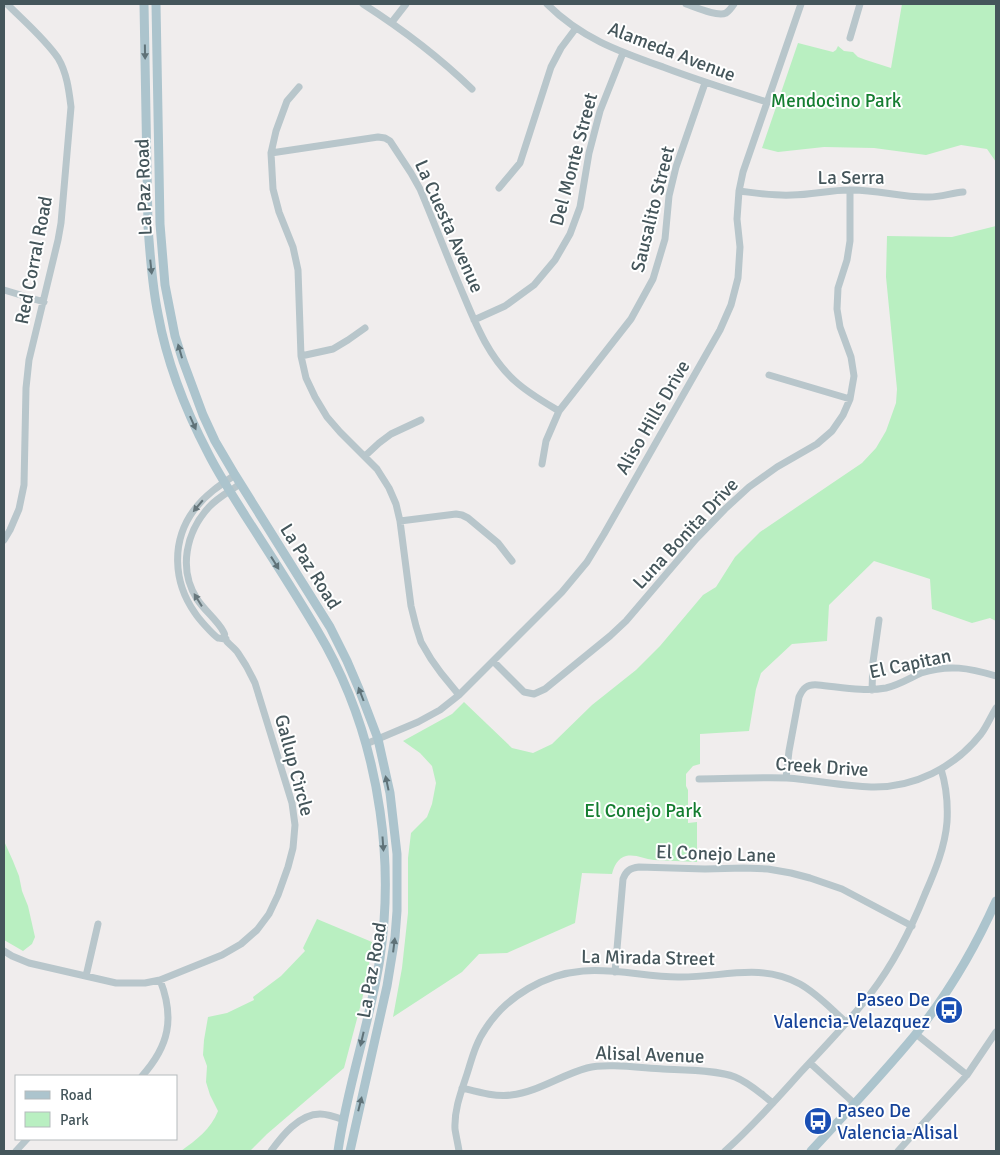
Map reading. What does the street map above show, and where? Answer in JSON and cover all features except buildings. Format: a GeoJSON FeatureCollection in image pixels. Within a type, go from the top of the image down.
{"type":"FeatureCollection","features":[{"type":"Feature","properties":{"kind":"main road","name":"La Paz Road"},"geometry":{"type":"LineString","coordinates":[[144,4],[148,226],[154,296],[164,341],[183,399],[209,455],[318,632],[342,680],[366,744],[378,800],[383,837],[385,894],[380,959],[338,1151]]}},
{"type":"Feature","properties":{"kind":"main road","name":"La Paz Road"},"geometry":{"type":"LineString","coordinates":[[156,4],[160,224],[165,286],[176,336],[193,390],[215,441],[330,627],[347,661],[378,739],[390,793],[397,854],[397,911],[387,986],[350,1151]]}},
{"type":"Feature","properties":{"kind":"main road"},"geometry":{"type":"LineString","coordinates":[[811,1151],[916,1034],[954,980],[996,901]]}},
{"type":"Feature","properties":{"kind":"street"},"geometry":{"type":"LineString","coordinates":[[4,7],[7,4]]}},
{"type":"Feature","properties":{"kind":"street","name":"Red Corral Road"},"geometry":{"type":"LineString","coordinates":[[4,540],[19,509],[24,485],[26,388],[30,360],[61,224],[71,107],[67,81],[59,60],[49,46],[7,4]]}},
{"type":"Feature","properties":{"kind":"street"},"geometry":{"type":"LineString","coordinates":[[363,4],[392,22],[457,74],[472,89]]}},
{"type":"Feature","properties":{"kind":"street"},"geometry":{"type":"LineString","coordinates":[[392,22],[406,4]]}},
{"type":"Feature","properties":{"kind":"street","name":"Alameda Avenue"},"geometry":{"type":"LineString","coordinates":[[547,4],[576,28],[601,43],[623,53],[705,83],[767,102]]}},
{"type":"Feature","properties":{"kind":"street"},"geometry":{"type":"LineString","coordinates":[[686,4],[719,14],[726,13],[734,4]]}},
{"type":"Feature","properties":{"kind":"street","name":"Aliso Hills Drive"},"geometry":{"type":"LineString","coordinates":[[366,744],[418,722],[440,710],[459,695],[562,592],[587,562],[604,534],[720,330],[731,306],[738,278],[740,247],[737,219],[739,191],[743,172],[801,4]]}},
{"type":"Feature","properties":{"kind":"street"},"geometry":{"type":"LineString","coordinates":[[850,38],[860,4]]}},
{"type":"Feature","properties":{"kind":"street"},"geometry":{"type":"LineString","coordinates":[[499,188],[520,163],[551,67],[561,48],[576,28]]}},
{"type":"Feature","properties":{"kind":"street","name":"Del Monte Street"},"geometry":{"type":"LineString","coordinates":[[474,320],[505,306],[534,286],[556,260],[570,234],[580,207],[589,153],[600,111],[623,53]]}},
{"type":"Feature","properties":{"kind":"street","name":"Sausalito Street"},"geometry":{"type":"LineString","coordinates":[[542,464],[546,441],[559,411],[631,319],[653,279],[665,239],[669,196],[676,167],[705,83]]}},
{"type":"Feature","properties":{"kind":"street"},"geometry":{"type":"LineString","coordinates":[[300,87],[287,102],[276,131],[271,153],[273,189],[279,212],[293,247],[298,270],[301,356],[306,378],[327,417],[377,469],[389,488],[396,504],[400,521],[411,606],[419,634],[430,659],[459,695]]}},
{"type":"Feature","properties":{"kind":"street","name":"La Cuesta Avenue"},"geometry":{"type":"LineString","coordinates":[[271,153],[378,137],[390,141],[420,189],[474,320],[486,344],[499,364],[514,380],[531,394],[559,411]]}},
{"type":"Feature","properties":{"kind":"street","name":"La Serra"},"geometry":{"type":"LineString","coordinates":[[739,191],[771,195],[793,195],[850,190],[930,197],[963,192]]}},
{"type":"Feature","properties":{"kind":"street","name":"Luna Bonita Drive"},"geometry":{"type":"LineString","coordinates":[[493,660],[524,692],[534,694],[545,689],[626,621],[696,539],[749,487],[777,467],[818,444],[832,431],[843,415],[850,399],[854,376],[851,357],[840,327],[837,309],[838,288],[847,260],[850,241],[850,190]]}},
{"type":"Feature","properties":{"kind":"street"},"geometry":{"type":"LineString","coordinates":[[4,290],[44,302]]}},
{"type":"Feature","properties":{"kind":"street"},"geometry":{"type":"LineString","coordinates":[[301,356],[333,349],[365,328]]}},
{"type":"Feature","properties":{"kind":"street"},"geometry":{"type":"LineString","coordinates":[[769,374],[850,399]]}},
{"type":"Feature","properties":{"kind":"street"},"geometry":{"type":"LineString","coordinates":[[365,456],[391,434],[421,420]]}},
{"type":"Feature","properties":{"kind":"street","name":"Gallup Circle"},"geometry":{"type":"LineString","coordinates":[[226,639],[218,638],[196,615],[187,601],[180,585],[177,569],[177,552],[181,536],[194,509],[203,499],[235,475]]}},
{"type":"Feature","properties":{"kind":"street","name":"Gallup Circle"},"geometry":{"type":"LineString","coordinates":[[4,951],[29,963],[116,983],[145,983],[160,980],[222,955],[241,944],[257,930],[269,914],[278,895],[293,848],[295,825],[292,804],[255,683],[237,651],[226,639],[224,632],[196,597],[186,567],[186,550],[191,534],[199,520],[210,505],[240,484]]}},
{"type":"Feature","properties":{"kind":"street"},"geometry":{"type":"LineString","coordinates":[[400,521],[456,514],[462,515],[498,543],[512,561]]}},
{"type":"Feature","properties":{"kind":"street"},"geometry":{"type":"LineString","coordinates":[[872,690],[872,662],[879,620]]}},
{"type":"Feature","properties":{"kind":"street","name":"El Capitan"},"geometry":{"type":"LineString","coordinates":[[786,778],[799,697],[805,687],[811,684],[872,690],[888,688],[921,674],[940,669],[961,667],[996,676]]}},
{"type":"Feature","properties":{"kind":"street","name":"Creek Drive"},"geometry":{"type":"LineString","coordinates":[[699,779],[786,778],[871,786],[895,786],[921,779],[961,756],[982,733],[996,708]]}},
{"type":"Feature","properties":{"kind":"street"},"geometry":{"type":"LineString","coordinates":[[725,1151],[773,1104],[847,1023],[872,993],[894,960],[912,926],[944,845],[947,821],[944,778],[941,769]]}},
{"type":"Feature","properties":{"kind":"street","name":"El Conejo Lane"},"geometry":{"type":"LineString","coordinates":[[615,972],[623,880],[628,870],[639,866],[768,869],[791,873],[842,889],[912,926]]}},
{"type":"Feature","properties":{"kind":"street"},"geometry":{"type":"LineString","coordinates":[[86,976],[98,924]]}},
{"type":"Feature","properties":{"kind":"street","name":"La Mirada Street"},"geometry":{"type":"LineString","coordinates":[[459,1151],[455,1128],[456,1107],[474,1049],[486,1028],[499,1011],[515,997],[536,984],[561,974],[584,971],[679,977],[764,972],[784,977],[801,985],[815,994],[847,1023]]}},
{"type":"Feature","properties":{"kind":"street"},"geometry":{"type":"LineString","coordinates":[[143,1075],[160,1052],[166,1038],[168,1006],[166,994],[160,980]]}},
{"type":"Feature","properties":{"kind":"street"},"geometry":{"type":"LineString","coordinates":[[898,1151],[967,1075],[996,1032]]}},
{"type":"Feature","properties":{"kind":"street"},"geometry":{"type":"LineString","coordinates":[[916,1034],[967,1075]]}},
{"type":"Feature","properties":{"kind":"street"},"geometry":{"type":"LineString","coordinates":[[810,1063],[855,1104]]}},
{"type":"Feature","properties":{"kind":"street","name":"Alisal Avenue"},"geometry":{"type":"LineString","coordinates":[[462,1088],[489,1095],[511,1096],[535,1090],[588,1067],[610,1066],[714,1072],[735,1077],[753,1087],[773,1104]]}},
{"type":"Feature","properties":{"kind":"street"},"geometry":{"type":"LineString","coordinates":[[271,1151],[296,1123],[311,1115],[319,1114],[344,1120]]}},
{"type":"Feature","properties":{"kind":"street"},"geometry":{"type":"LineString","coordinates":[[16,1151],[25,1140]]}},
{"type":"Feature","properties":{"kind":"green space","name":"Mendocino Park"},"geometry":{"type":"Polygon","coordinates":[[[902,4],[996,4],[996,162],[987,149],[961,145],[926,155],[874,148],[824,147],[778,152],[762,148],[798,43],[833,52],[838,46],[844,51],[853,52],[858,57],[891,68],[902,4]]]}},
{"type":"Feature","properties":{"kind":"green space","name":"El Conejo Park"},"geometry":{"type":"Polygon","coordinates":[[[996,226],[996,621],[990,618],[972,623],[932,609],[930,579],[874,561],[829,605],[827,641],[792,644],[761,673],[756,689],[749,731],[700,734],[700,764],[693,766],[686,774],[688,823],[697,822],[697,862],[654,860],[630,856],[619,860],[612,874],[582,873],[575,923],[507,953],[479,954],[462,972],[393,1017],[402,968],[408,913],[408,858],[411,833],[427,817],[432,804],[436,783],[432,766],[420,753],[403,741],[452,714],[464,702],[512,748],[533,753],[552,744],[592,705],[636,670],[660,646],[703,595],[716,587],[735,557],[760,532],[862,463],[876,448],[886,431],[896,403],[897,389],[886,277],[887,236],[952,237],[996,226]]]}},
{"type":"Feature","properties":{"kind":"green space"},"geometry":{"type":"Polygon","coordinates":[[[4,841],[19,876],[35,937],[32,944],[23,951],[4,940],[4,841]]]}},
{"type":"Feature","properties":{"kind":"green space"},"geometry":{"type":"Polygon","coordinates":[[[317,919],[372,942],[362,1000],[344,1068],[250,1151],[181,1151],[207,1129],[218,1111],[206,1082],[207,1066],[203,1055],[208,1017],[227,1013],[254,1000],[253,997],[281,976],[305,951],[303,948],[317,919]]]}},
{"type":"Feature","properties":{"kind":"place","name":"Paseo De Valencia-Velazquez"},"geometry":{"type":"Point","coordinates":[949,1010]}},
{"type":"Feature","properties":{"kind":"place","name":"Paseo De Valencia-Alisal"},"geometry":{"type":"Point","coordinates":[818,1121]}}]}
